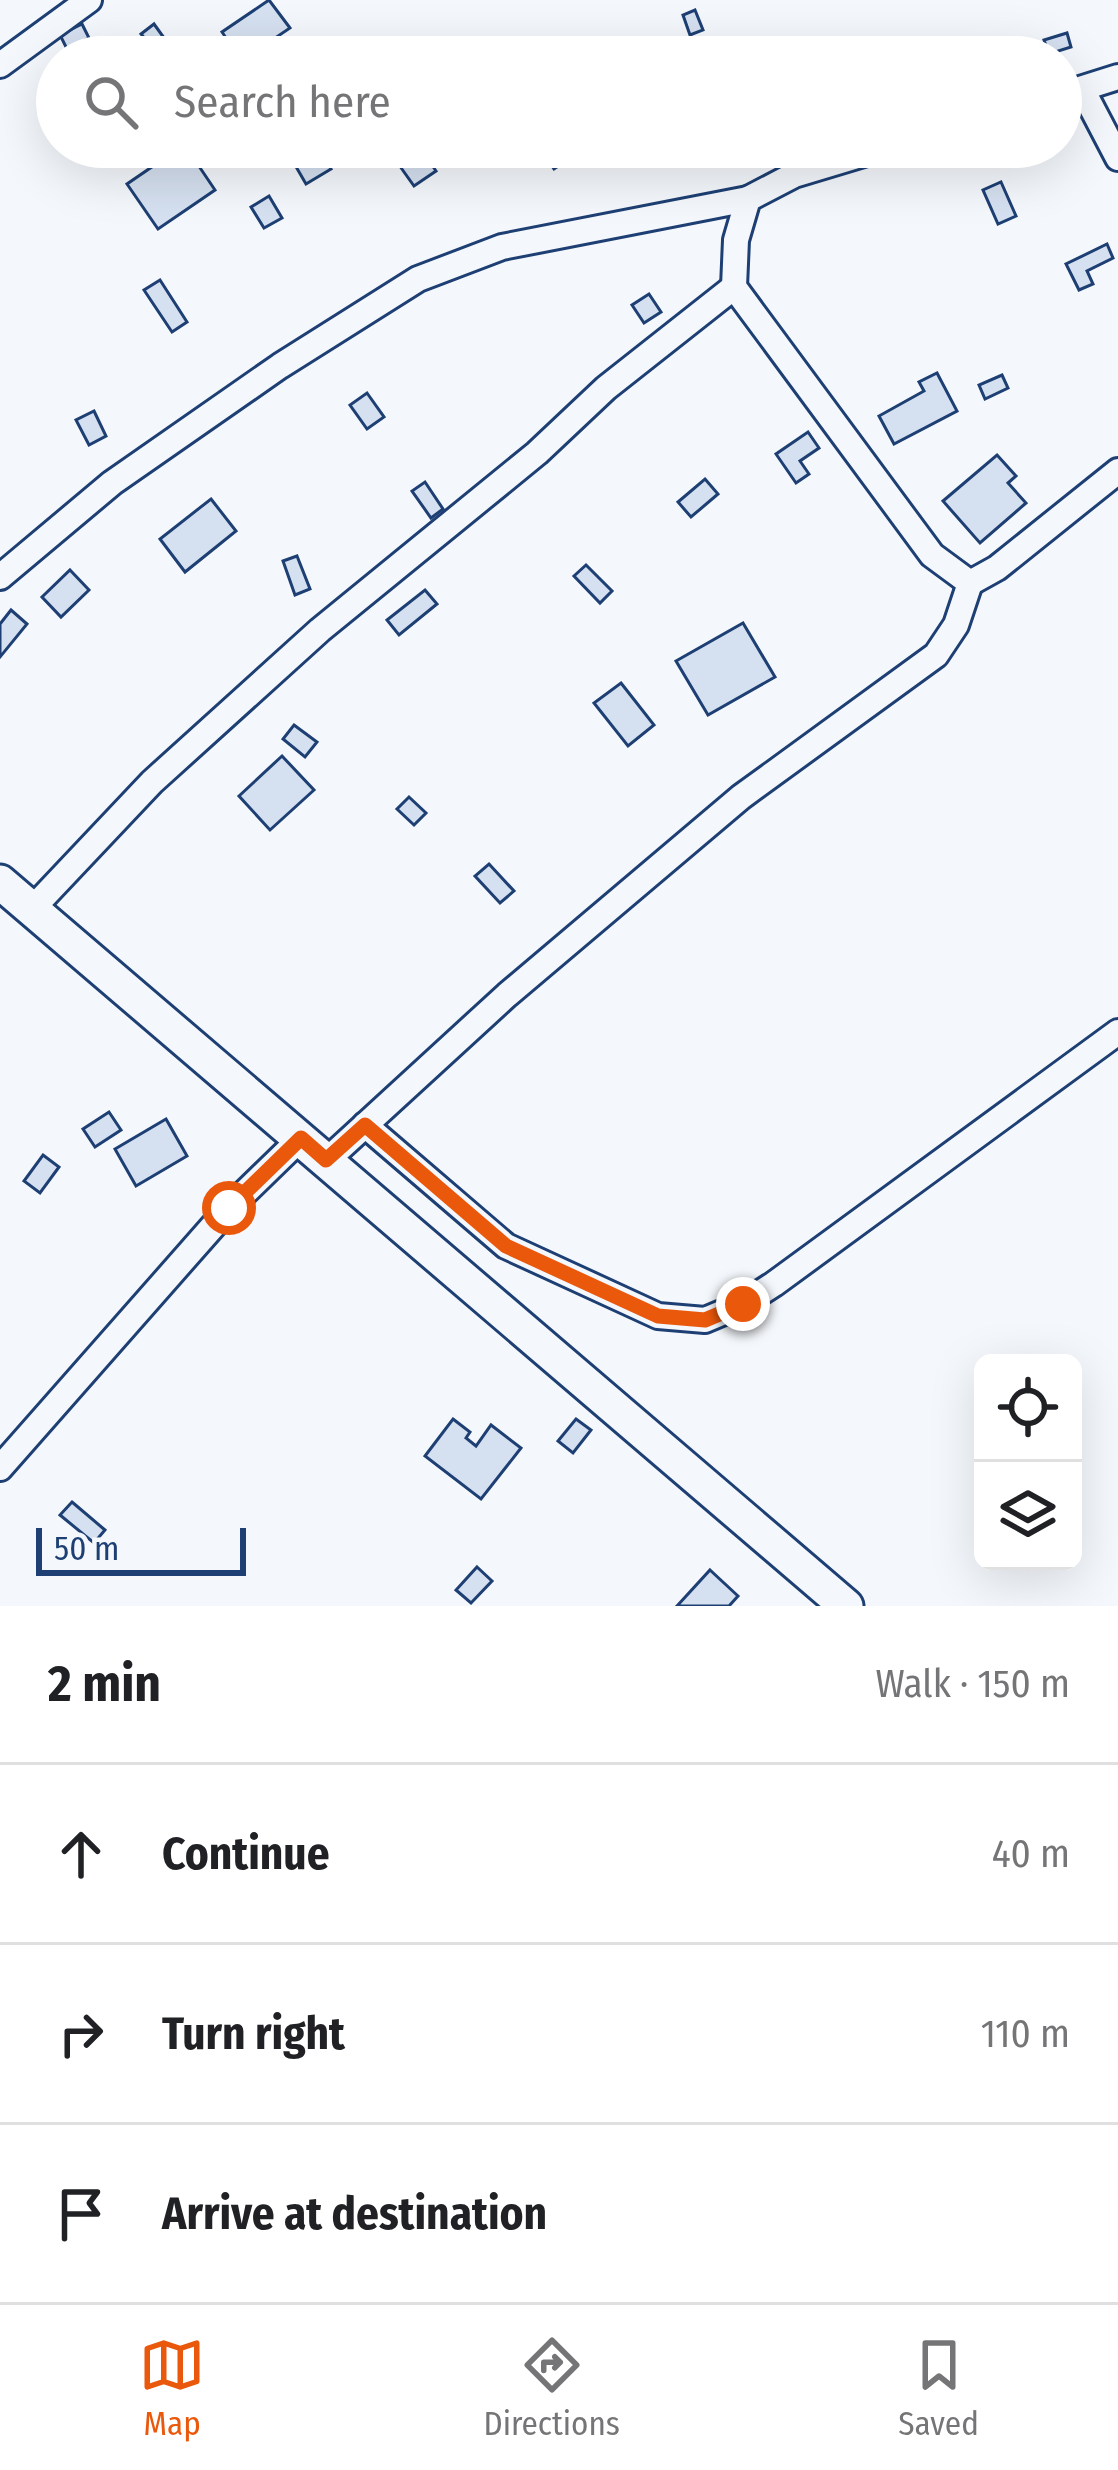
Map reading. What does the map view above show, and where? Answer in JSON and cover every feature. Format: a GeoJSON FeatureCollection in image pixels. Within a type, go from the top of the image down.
{"type":"FeatureCollection","features":[{"type":"Feature","properties":{"kind":"street"},"geometry":{"type":"LineString","coordinates":[[40,36],[89,0]]}},
{"type":"Feature","properties":{"kind":"street"},"geometry":{"type":"LineString","coordinates":[[0,65],[36,39]]}},
{"type":"Feature","properties":{"kind":"street"},"geometry":{"type":"LineString","coordinates":[[1082,89],[1118,77]]}},
{"type":"Feature","properties":{"kind":"street"},"geometry":{"type":"LineString","coordinates":[[1082,106],[1118,158]]}},
{"type":"Feature","properties":{"kind":"street"},"geometry":{"type":"LineString","coordinates":[[0,577],[112,483],[280,366],[418,279],[502,247],[748,199],[817,168]]}},
{"type":"Feature","properties":{"kind":"street"},"geometry":{"type":"LineString","coordinates":[[748,199],[736,240],[734,287],[932,554],[970,583]]}},
{"type":"Feature","properties":{"kind":"street"},"geometry":{"type":"LineString","coordinates":[[32,909],[152,782],[320,630],[537,453],[606,388],[734,287]]}},
{"type":"Feature","properties":{"kind":"street"},"geometry":{"type":"LineString","coordinates":[[0,1468],[229,1208],[313,1149],[365,1125],[507,995],[741,797],[936,655],[956,625],[970,583],[997,568],[1118,471]]}},
{"type":"Feature","properties":{"kind":"street"},"geometry":{"type":"LineString","coordinates":[[0,882],[846,1606]]}},
{"type":"Feature","properties":{"kind":"street"},"geometry":{"type":"LineString","coordinates":[[365,1125],[506,1246],[658,1316],[705,1320],[774,1284],[1118,1032]]}},
{"type":"Feature","properties":{"kind":"building"},"geometry":{"type":"Polygon","coordinates":[[[269,0],[290,28],[278,36],[225,36],[222,32],[269,0]]]}},
{"type":"Feature","properties":{"kind":"building"},"geometry":{"type":"Polygon","coordinates":[[[695,10],[703,30],[690,35],[683,15],[695,10]]]}},
{"type":"Feature","properties":{"kind":"building"},"geometry":{"type":"Polygon","coordinates":[[[82,24],[88,36],[60,36],[82,24]]]}},
{"type":"Feature","properties":{"kind":"building"},"geometry":{"type":"Polygon","coordinates":[[[154,24],[163,36],[143,36],[154,24]]]}},
{"type":"Feature","properties":{"kind":"building"},"geometry":{"type":"Polygon","coordinates":[[[150,168],[200,168],[215,190],[158,229],[127,184],[150,168]]]}},
{"type":"Feature","properties":{"kind":"building"},"geometry":{"type":"Polygon","coordinates":[[[297,168],[330,168],[331,169],[306,184],[297,168]]]}},
{"type":"Feature","properties":{"kind":"building"},"geometry":{"type":"Polygon","coordinates":[[[401,168],[434,168],[436,171],[414,186],[401,168]]]}},
{"type":"Feature","properties":{"kind":"building"},"geometry":{"type":"Polygon","coordinates":[[[1001,182],[1016,216],[998,224],[983,190],[1001,182]]]}},
{"type":"Feature","properties":{"kind":"building"},"geometry":{"type":"Polygon","coordinates":[[[269,196],[282,218],[264,228],[251,207],[269,196]]]}},
{"type":"Feature","properties":{"kind":"building"},"geometry":{"type":"Polygon","coordinates":[[[1107,244],[1113,258],[1087,271],[1093,284],[1079,290],[1066,264],[1107,244]]]}},
{"type":"Feature","properties":{"kind":"building"},"geometry":{"type":"Polygon","coordinates":[[[160,280],[187,322],[172,332],[144,290],[160,280]]]}},
{"type":"Feature","properties":{"kind":"building"},"geometry":{"type":"Polygon","coordinates":[[[649,294],[661,312],[644,323],[632,305],[649,294]]]}},
{"type":"Feature","properties":{"kind":"building"},"geometry":{"type":"Polygon","coordinates":[[[937,373],[957,411],[894,444],[879,416],[924,391],[919,382],[937,373]]]}},
{"type":"Feature","properties":{"kind":"building"},"geometry":{"type":"Polygon","coordinates":[[[1002,375],[1008,388],[985,399],[979,385],[1002,375]]]}},
{"type":"Feature","properties":{"kind":"building"},"geometry":{"type":"Polygon","coordinates":[[[367,393],[384,417],[367,429],[350,405],[367,393]]]}},
{"type":"Feature","properties":{"kind":"building"},"geometry":{"type":"Polygon","coordinates":[[[94,411],[106,436],[89,445],[76,420],[94,411]]]}},
{"type":"Feature","properties":{"kind":"building"},"geometry":{"type":"Polygon","coordinates":[[[808,432],[819,448],[800,461],[809,474],[796,483],[776,454],[808,432]]]}},
{"type":"Feature","properties":{"kind":"building"},"geometry":{"type":"Polygon","coordinates":[[[997,455],[1016,476],[1008,483],[1026,503],[980,543],[943,501],[997,455]]]}},
{"type":"Feature","properties":{"kind":"building"},"geometry":{"type":"Polygon","coordinates":[[[705,479],[718,494],[691,517],[678,502],[705,479]]]}},
{"type":"Feature","properties":{"kind":"building"},"geometry":{"type":"Polygon","coordinates":[[[425,482],[443,509],[431,518],[412,491],[425,482]]]}},
{"type":"Feature","properties":{"kind":"building"},"geometry":{"type":"Polygon","coordinates":[[[211,499],[236,531],[185,572],[160,539],[211,499]]]}},
{"type":"Feature","properties":{"kind":"building"},"geometry":{"type":"Polygon","coordinates":[[[297,556],[310,589],[295,595],[283,561],[297,556]]]}},
{"type":"Feature","properties":{"kind":"building"},"geometry":{"type":"Polygon","coordinates":[[[586,565],[612,591],[600,603],[574,576],[586,565]]]}},
{"type":"Feature","properties":{"kind":"building"},"geometry":{"type":"Polygon","coordinates":[[[70,570],[89,590],[61,617],[42,597],[70,570]]]}},
{"type":"Feature","properties":{"kind":"building"},"geometry":{"type":"Polygon","coordinates":[[[425,590],[437,604],[399,635],[387,620],[425,590]]]}},
{"type":"Feature","properties":{"kind":"building"},"geometry":{"type":"Polygon","coordinates":[[[11,610],[27,624],[0,657],[0,624],[11,610]]]}},
{"type":"Feature","properties":{"kind":"building"},"geometry":{"type":"Polygon","coordinates":[[[743,623],[775,677],[708,715],[676,661],[743,623]]]}},
{"type":"Feature","properties":{"kind":"building"},"geometry":{"type":"Polygon","coordinates":[[[621,683],[654,725],[628,746],[594,703],[621,683]]]}},
{"type":"Feature","properties":{"kind":"building"},"geometry":{"type":"Polygon","coordinates":[[[294,725],[317,742],[305,757],[283,739],[294,725]]]}},
{"type":"Feature","properties":{"kind":"building"},"geometry":{"type":"Polygon","coordinates":[[[282,756],[314,790],[270,830],[239,796],[282,756]]]}},
{"type":"Feature","properties":{"kind":"building"},"geometry":{"type":"Polygon","coordinates":[[[409,797],[426,813],[414,825],[397,809],[409,797]]]}},
{"type":"Feature","properties":{"kind":"building"},"geometry":{"type":"Polygon","coordinates":[[[489,864],[514,891],[500,903],[475,876],[489,864]]]}},
{"type":"Feature","properties":{"kind":"building"},"geometry":{"type":"Polygon","coordinates":[[[109,1112],[121,1130],[95,1147],[83,1129],[109,1112]]]}},
{"type":"Feature","properties":{"kind":"building"},"geometry":{"type":"Polygon","coordinates":[[[166,1119],[187,1156],[136,1186],[115,1149],[166,1119]]]}},
{"type":"Feature","properties":{"kind":"building"},"geometry":{"type":"Polygon","coordinates":[[[43,1155],[59,1167],[40,1193],[24,1181],[43,1155]]]}},
{"type":"Feature","properties":{"kind":"building"},"geometry":{"type":"Polygon","coordinates":[[[453,1419],[470,1432],[466,1438],[476,1446],[491,1425],[521,1448],[481,1499],[425,1456],[453,1419]]]}},
{"type":"Feature","properties":{"kind":"building"},"geometry":{"type":"Polygon","coordinates":[[[576,1419],[591,1430],[573,1453],[558,1441],[576,1419]]]}},
{"type":"Feature","properties":{"kind":"building"},"geometry":{"type":"Polygon","coordinates":[[[72,1502],[105,1530],[94,1543],[60,1515],[72,1502]]]}},
{"type":"Feature","properties":{"kind":"building"},"geometry":{"type":"Polygon","coordinates":[[[477,1567],[492,1581],[471,1603],[456,1590],[477,1567]]]}},
{"type":"Feature","properties":{"kind":"building"},"geometry":{"type":"Polygon","coordinates":[[[710,1570],[738,1596],[729,1606],[677,1606],[710,1570]]]}},
{"type":"Feature","properties":{"kind":"route"},"geometry":{"type":"LineString","coordinates":[[229,1208],[301,1138],[326,1160],[365,1125],[506,1246],[658,1316],[705,1320],[743,1304]]}}]}
